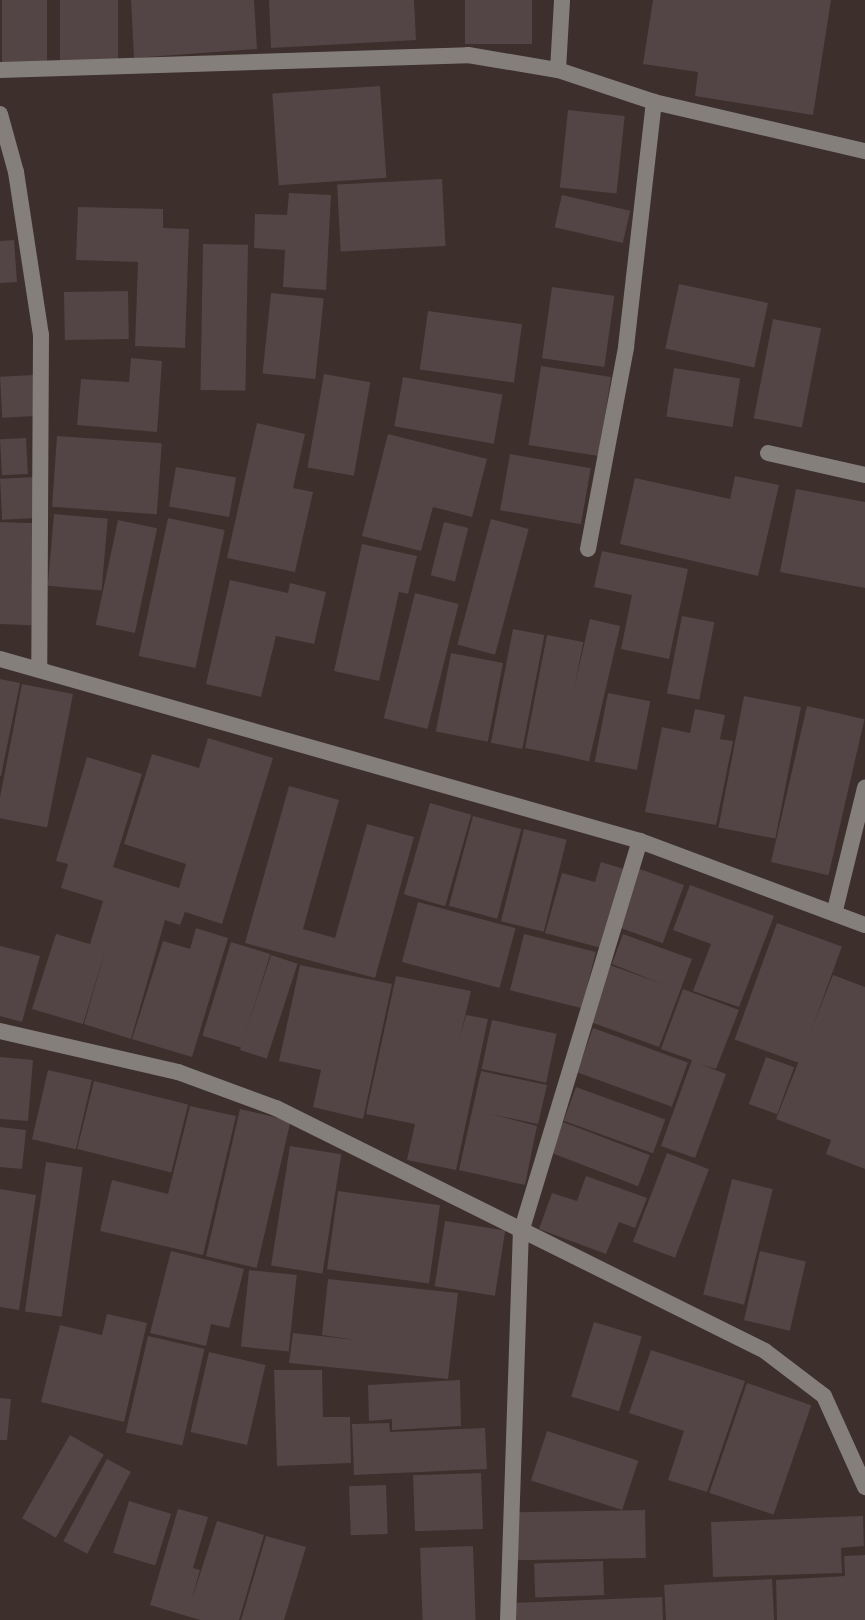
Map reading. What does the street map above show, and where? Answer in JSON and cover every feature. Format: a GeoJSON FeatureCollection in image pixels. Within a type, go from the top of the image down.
{"type":"FeatureCollection","features":[{"type":"Feature","properties":{"kind":"street"},"geometry":{"type":"LineString","coordinates":[[558,70],[562,0]]}},
{"type":"Feature","properties":{"kind":"street"},"geometry":{"type":"LineString","coordinates":[[0,70],[468,55],[558,70],[654,102],[865,151]]}},
{"type":"Feature","properties":{"kind":"street"},"geometry":{"type":"LineString","coordinates":[[588,549],[626,347],[654,102]]}},
{"type":"Feature","properties":{"kind":"street"},"geometry":{"type":"LineString","coordinates":[[0,114],[8,172],[41,335],[39,669]]}},
{"type":"Feature","properties":{"kind":"street"},"geometry":{"type":"LineString","coordinates":[[768,453],[865,475]]}},
{"type":"Feature","properties":{"kind":"street"},"geometry":{"type":"LineString","coordinates":[[0,659],[640,841],[835,910],[865,925]]}},
{"type":"Feature","properties":{"kind":"street"},"geometry":{"type":"LineString","coordinates":[[835,910],[865,788]]}},
{"type":"Feature","properties":{"kind":"street"},"geometry":{"type":"LineString","coordinates":[[508,1620],[521,1232],[640,841]]}},
{"type":"Feature","properties":{"kind":"street"},"geometry":{"type":"LineString","coordinates":[[0,1031],[178,1072],[276,1108],[765,1351],[804,1377],[824,1396],[840,1422],[865,1487]]}},
{"type":"Feature","properties":{"kind":"building"},"geometry":{"type":"Polygon","coordinates":[[[2,0],[47,0],[47,64],[2,64],[2,0]]]}},
{"type":"Feature","properties":{"kind":"building"},"geometry":{"type":"Polygon","coordinates":[[[60,0],[118,0],[118,61],[60,61],[60,0]]]}},
{"type":"Feature","properties":{"kind":"building"},"geometry":{"type":"Polygon","coordinates":[[[131,0],[254,0],[257,49],[134,58],[131,0]]]}},
{"type":"Feature","properties":{"kind":"building"},"geometry":{"type":"Polygon","coordinates":[[[269,0],[414,0],[416,40],[271,48],[269,0]]]}},
{"type":"Feature","properties":{"kind":"building"},"geometry":{"type":"Polygon","coordinates":[[[465,0],[532,0],[532,44],[465,44],[465,0]]]}},
{"type":"Feature","properties":{"kind":"building"},"geometry":{"type":"Polygon","coordinates":[[[653,0],[831,0],[813,115],[695,96],[698,72],[643,64],[653,0]]]}},
{"type":"Feature","properties":{"kind":"building"},"geometry":{"type":"Polygon","coordinates":[[[380,86],[386,178],[279,185],[272,94],[380,86]]]}},
{"type":"Feature","properties":{"kind":"building"},"geometry":{"type":"Polygon","coordinates":[[[568,110],[625,116],[617,194],[560,188],[568,110]]]}},
{"type":"Feature","properties":{"kind":"building"},"geometry":{"type":"Polygon","coordinates":[[[442,179],[446,246],[341,251],[337,184],[442,179]]]}},
{"type":"Feature","properties":{"kind":"building"},"geometry":{"type":"Polygon","coordinates":[[[289,193],[331,195],[326,290],[283,287],[285,250],[254,248],[255,214],[287,215],[289,193]]]}},
{"type":"Feature","properties":{"kind":"building"},"geometry":{"type":"Polygon","coordinates":[[[562,195],[630,211],[623,243],[555,227],[562,195]]]}},
{"type":"Feature","properties":{"kind":"building"},"geometry":{"type":"Polygon","coordinates":[[[78,207],[163,209],[163,228],[189,229],[185,348],[135,346],[138,262],[76,260],[78,207]]]}},
{"type":"Feature","properties":{"kind":"building"},"geometry":{"type":"Polygon","coordinates":[[[14,240],[17,282],[0,283],[0,241],[14,240]]]}},
{"type":"Feature","properties":{"kind":"building"},"geometry":{"type":"Polygon","coordinates":[[[203,244],[248,245],[245,391],[200,390],[203,244]]]}},
{"type":"Feature","properties":{"kind":"building"},"geometry":{"type":"Polygon","coordinates":[[[679,284],[768,303],[754,367],[665,349],[679,284]]]}},
{"type":"Feature","properties":{"kind":"building"},"geometry":{"type":"Polygon","coordinates":[[[552,287],[614,296],[604,367],[542,358],[552,287]]]}},
{"type":"Feature","properties":{"kind":"building"},"geometry":{"type":"Polygon","coordinates":[[[128,291],[129,339],[65,340],[64,292],[128,291]]]}},
{"type":"Feature","properties":{"kind":"building"},"geometry":{"type":"Polygon","coordinates":[[[271,293],[324,299],[315,379],[263,374],[271,293]]]}},
{"type":"Feature","properties":{"kind":"building"},"geometry":{"type":"Polygon","coordinates":[[[428,311],[522,324],[514,383],[420,369],[428,311]]]}},
{"type":"Feature","properties":{"kind":"building"},"geometry":{"type":"Polygon","coordinates":[[[773,319],[821,328],[802,427],[754,418],[773,319]]]}},
{"type":"Feature","properties":{"kind":"building"},"geometry":{"type":"Polygon","coordinates":[[[131,358],[162,361],[157,432],[77,425],[81,379],[129,382],[131,358]]]}},
{"type":"Feature","properties":{"kind":"building"},"geometry":{"type":"Polygon","coordinates":[[[541,366],[611,377],[599,456],[528,445],[541,366]]]}},
{"type":"Feature","properties":{"kind":"building"},"geometry":{"type":"Polygon","coordinates":[[[674,368],[740,378],[733,427],[666,416],[674,368]]]}},
{"type":"Feature","properties":{"kind":"building"},"geometry":{"type":"Polygon","coordinates":[[[324,374],[370,382],[354,476],[308,468],[324,374]]]}},
{"type":"Feature","properties":{"kind":"building"},"geometry":{"type":"Polygon","coordinates":[[[33,375],[35,416],[2,418],[0,377],[33,375]]]}},
{"type":"Feature","properties":{"kind":"building"},"geometry":{"type":"Polygon","coordinates":[[[403,377],[502,395],[494,444],[394,426],[403,377]]]}},
{"type":"Feature","properties":{"kind":"building"},"geometry":{"type":"Polygon","coordinates":[[[257,423],[305,434],[293,488],[313,492],[295,572],[227,558],[257,423]]]}},
{"type":"Feature","properties":{"kind":"building"},"geometry":{"type":"Polygon","coordinates":[[[388,434],[487,459],[472,517],[433,507],[421,551],[362,536],[388,434]]]}},
{"type":"Feature","properties":{"kind":"building"},"geometry":{"type":"Polygon","coordinates":[[[57,436],[162,443],[157,514],[52,507],[57,436]]]}},
{"type":"Feature","properties":{"kind":"building"},"geometry":{"type":"Polygon","coordinates":[[[26,438],[28,474],[2,475],[0,439],[26,438]]]}},
{"type":"Feature","properties":{"kind":"building"},"geometry":{"type":"Polygon","coordinates":[[[510,454],[591,468],[581,524],[500,510],[510,454]]]}},
{"type":"Feature","properties":{"kind":"building"},"geometry":{"type":"Polygon","coordinates":[[[176,467],[236,478],[229,517],[169,506],[176,467]]]}},
{"type":"Feature","properties":{"kind":"building"},"geometry":{"type":"Polygon","coordinates":[[[735,476],[779,485],[758,576],[620,544],[635,478],[730,499],[735,476]]]}},
{"type":"Feature","properties":{"kind":"building"},"geometry":{"type":"Polygon","coordinates":[[[35,477],[37,518],[2,520],[0,479],[35,477]]]}},
{"type":"Feature","properties":{"kind":"building"},"geometry":{"type":"Polygon","coordinates":[[[796,489],[865,502],[865,588],[780,572],[796,489]]]}},
{"type":"Feature","properties":{"kind":"building"},"geometry":{"type":"Polygon","coordinates":[[[54,514],[108,519],[102,590],[48,586],[54,514]]]}},
{"type":"Feature","properties":{"kind":"building"},"geometry":{"type":"Polygon","coordinates":[[[168,518],[225,530],[195,668],[139,656],[168,518]]]}},
{"type":"Feature","properties":{"kind":"building"},"geometry":{"type":"Polygon","coordinates":[[[491,519],[529,529],[495,655],[457,645],[491,519]]]}},
{"type":"Feature","properties":{"kind":"building"},"geometry":{"type":"Polygon","coordinates":[[[118,520],[157,528],[135,633],[96,625],[118,520]]]}},
{"type":"Feature","properties":{"kind":"building"},"geometry":{"type":"Polygon","coordinates":[[[0,522],[35,523],[31,625],[0,624],[0,522]]]}},
{"type":"Feature","properties":{"kind":"building"},"geometry":{"type":"Polygon","coordinates":[[[444,522],[468,528],[455,581],[431,575],[444,522]]]}},
{"type":"Feature","properties":{"kind":"building"},"geometry":{"type":"Polygon","coordinates":[[[362,544],[417,556],[408,594],[399,592],[379,681],[334,671],[362,544]]]}},
{"type":"Feature","properties":{"kind":"building"},"geometry":{"type":"Polygon","coordinates":[[[602,551],[688,569],[669,659],[621,649],[632,595],[594,587],[602,551]]]}},
{"type":"Feature","properties":{"kind":"building"},"geometry":{"type":"Polygon","coordinates":[[[230,580],[288,593],[290,583],[326,592],[314,644],[276,636],[261,697],[206,684],[230,580]]]}},
{"type":"Feature","properties":{"kind":"building"},"geometry":{"type":"Polygon","coordinates":[[[415,593],[459,604],[427,729],[384,718],[415,593]]]}},
{"type":"Feature","properties":{"kind":"building"},"geometry":{"type":"Polygon","coordinates":[[[682,616],[714,622],[699,700],[667,694],[682,616]]]}},
{"type":"Feature","properties":{"kind":"building"},"geometry":{"type":"Polygon","coordinates":[[[590,619],[620,626],[589,761],[559,754],[590,619]]]}},
{"type":"Feature","properties":{"kind":"building"},"geometry":{"type":"Polygon","coordinates":[[[513,629],[544,635],[522,749],[491,743],[513,629]]]}},
{"type":"Feature","properties":{"kind":"building"},"geometry":{"type":"Polygon","coordinates":[[[547,635],[583,642],[561,755],[525,748],[547,635]]]}},
{"type":"Feature","properties":{"kind":"building"},"geometry":{"type":"Polygon","coordinates":[[[451,653],[503,663],[488,742],[436,732],[451,653]]]}},
{"type":"Feature","properties":{"kind":"building"},"geometry":{"type":"Polygon","coordinates":[[[0,679],[20,683],[1,776],[0,776],[0,679]]]}},
{"type":"Feature","properties":{"kind":"building"},"geometry":{"type":"Polygon","coordinates":[[[22,684],[73,694],[47,827],[0,818],[0,797],[22,684]]]}},
{"type":"Feature","properties":{"kind":"building"},"geometry":{"type":"Polygon","coordinates":[[[608,693],[650,701],[637,770],[595,762],[608,693]]]}},
{"type":"Feature","properties":{"kind":"building"},"geometry":{"type":"Polygon","coordinates":[[[744,696],[801,707],[775,839],[718,828],[744,696]]]}},
{"type":"Feature","properties":{"kind":"building"},"geometry":{"type":"Polygon","coordinates":[[[807,706],[864,719],[828,875],[771,862],[807,706]]]}},
{"type":"Feature","properties":{"kind":"building"},"geometry":{"type":"Polygon","coordinates":[[[695,709],[725,715],[720,739],[733,741],[716,825],[645,812],[662,727],[690,733],[695,709]]]}},
{"type":"Feature","properties":{"kind":"building"},"geometry":{"type":"Polygon","coordinates":[[[208,738],[273,758],[222,924],[185,912],[180,925],[165,920],[131,1039],[84,1024],[106,948],[83,1024],[32,1009],[56,934],[90,944],[103,901],[61,888],[68,864],[56,861],[87,757],[142,774],[113,867],[179,888],[186,864],[124,844],[152,754],[199,768],[208,738]]]}},
{"type":"Feature","properties":{"kind":"building"},"geometry":{"type":"Polygon","coordinates":[[[289,786],[339,800],[303,929],[335,938],[367,824],[414,837],[375,978],[245,943],[289,786]]]}},
{"type":"Feature","properties":{"kind":"building"},"geometry":{"type":"Polygon","coordinates":[[[430,803],[471,815],[445,906],[404,894],[430,803]]]}},
{"type":"Feature","properties":{"kind":"building"},"geometry":{"type":"Polygon","coordinates":[[[473,816],[521,829],[497,919],[449,906],[473,816]]]}},
{"type":"Feature","properties":{"kind":"building"},"geometry":{"type":"Polygon","coordinates":[[[524,829],[567,840],[544,932],[501,921],[524,829]]]}},
{"type":"Feature","properties":{"kind":"building"},"geometry":{"type":"Polygon","coordinates":[[[601,862],[627,870],[605,949],[545,933],[562,873],[595,882],[601,862]]]}},
{"type":"Feature","properties":{"kind":"building"},"geometry":{"type":"Polygon","coordinates":[[[637,868],[684,885],[663,943],[616,926],[637,868]]]}},
{"type":"Feature","properties":{"kind":"building"},"geometry":{"type":"Polygon","coordinates":[[[690,885],[774,916],[739,1007],[693,991],[711,944],[673,930],[690,885]]]}},
{"type":"Feature","properties":{"kind":"building"},"geometry":{"type":"Polygon","coordinates":[[[418,902],[516,928],[500,988],[402,962],[418,902]]]}},
{"type":"Feature","properties":{"kind":"building"},"geometry":{"type":"Polygon","coordinates":[[[777,923],[842,947],[799,1063],[735,1040],[777,923]]]}},
{"type":"Feature","properties":{"kind":"building"},"geometry":{"type":"Polygon","coordinates":[[[196,928],[228,938],[192,1057],[132,1039],[163,941],[190,949],[196,928]]]}},
{"type":"Feature","properties":{"kind":"building"},"geometry":{"type":"Polygon","coordinates":[[[524,934],[596,952],[582,1008],[510,990],[524,934]]]}},
{"type":"Feature","properties":{"kind":"building"},"geometry":{"type":"Polygon","coordinates":[[[623,934],[692,959],[659,1047],[588,1021],[610,965],[662,984],[612,964],[623,934]]]}},
{"type":"Feature","properties":{"kind":"building"},"geometry":{"type":"Polygon","coordinates":[[[231,942],[270,954],[242,1048],[202,1036],[231,942]]]}},
{"type":"Feature","properties":{"kind":"building"},"geometry":{"type":"Polygon","coordinates":[[[0,946],[40,956],[22,1022],[0,1016],[0,946]]]}},
{"type":"Feature","properties":{"kind":"building"},"geometry":{"type":"Polygon","coordinates":[[[271,955],[298,964],[267,1059],[240,1050],[271,955]]]}},
{"type":"Feature","properties":{"kind":"building"},"geometry":{"type":"Polygon","coordinates":[[[300,965],[392,984],[363,1119],[313,1107],[321,1070],[279,1061],[300,965]]]}},
{"type":"Feature","properties":{"kind":"building"},"geometry":{"type":"Polygon","coordinates":[[[833,975],[865,987],[865,1169],[826,1154],[831,1140],[776,1119],[833,975]]]}},
{"type":"Feature","properties":{"kind":"building"},"geometry":{"type":"Polygon","coordinates":[[[396,976],[471,991],[459,1041],[466,1015],[488,1019],[456,1170],[407,1160],[415,1124],[366,1114],[396,976]]]}},
{"type":"Feature","properties":{"kind":"building"},"geometry":{"type":"Polygon","coordinates":[[[683,989],[739,1010],[716,1069],[700,1064],[726,1074],[695,1158],[661,1146],[692,1060],[661,1049],[683,989]]]}},
{"type":"Feature","properties":{"kind":"building"},"geometry":{"type":"Polygon","coordinates":[[[492,1020],[557,1034],[546,1083],[482,1069],[492,1020]]]}},
{"type":"Feature","properties":{"kind":"building"},"geometry":{"type":"Polygon","coordinates":[[[593,1028],[688,1063],[672,1107],[577,1072],[593,1028]]]}},
{"type":"Feature","properties":{"kind":"building"},"geometry":{"type":"Polygon","coordinates":[[[0,1057],[33,1060],[28,1121],[0,1119],[0,1057]]]}},
{"type":"Feature","properties":{"kind":"building"},"geometry":{"type":"Polygon","coordinates":[[[766,1057],[794,1067],[777,1114],[749,1104],[766,1057]]]}},
{"type":"Feature","properties":{"kind":"building"},"geometry":{"type":"Polygon","coordinates":[[[48,1070],[92,1080],[76,1149],[32,1139],[48,1070]]]}},
{"type":"Feature","properties":{"kind":"building"},"geometry":{"type":"Polygon","coordinates":[[[481,1071],[547,1085],[538,1124],[490,1114],[537,1126],[525,1185],[459,1170],[481,1071]]]}},
{"type":"Feature","properties":{"kind":"building"},"geometry":{"type":"Polygon","coordinates":[[[94,1081],[188,1104],[171,1172],[77,1149],[94,1081]]]}},
{"type":"Feature","properties":{"kind":"building"},"geometry":{"type":"Polygon","coordinates":[[[576,1087],[665,1119],[653,1153],[564,1121],[576,1087]]]}},
{"type":"Feature","properties":{"kind":"building"},"geometry":{"type":"Polygon","coordinates":[[[190,1106],[236,1116],[203,1255],[100,1231],[112,1180],[168,1194],[190,1106]]]}},
{"type":"Feature","properties":{"kind":"building"},"geometry":{"type":"Polygon","coordinates":[[[240,1109],[291,1121],[257,1268],[206,1256],[240,1109]]]}},
{"type":"Feature","properties":{"kind":"building"},"geometry":{"type":"Polygon","coordinates":[[[563,1122],[650,1155],[638,1186],[551,1153],[563,1122]]]}},
{"type":"Feature","properties":{"kind":"building"},"geometry":{"type":"Polygon","coordinates":[[[0,1127],[26,1130],[22,1169],[0,1167],[0,1127]]]}},
{"type":"Feature","properties":{"kind":"building"},"geometry":{"type":"Polygon","coordinates":[[[290,1146],[341,1154],[322,1274],[271,1266],[290,1146]]]}},
{"type":"Feature","properties":{"kind":"building"},"geometry":{"type":"Polygon","coordinates":[[[667,1153],[709,1169],[675,1258],[633,1242],[667,1153]]]}},
{"type":"Feature","properties":{"kind":"building"},"geometry":{"type":"Polygon","coordinates":[[[46,1162],[83,1167],[62,1317],[25,1312],[46,1162]]]}},
{"type":"Feature","properties":{"kind":"building"},"geometry":{"type":"Polygon","coordinates":[[[586,1176],[647,1198],[635,1228],[619,1222],[606,1254],[539,1229],[552,1193],[577,1201],[586,1176]]]}},
{"type":"Feature","properties":{"kind":"building"},"geometry":{"type":"Polygon","coordinates":[[[732,1179],[773,1189],[744,1305],[703,1294],[732,1179]]]}},
{"type":"Feature","properties":{"kind":"building"},"geometry":{"type":"Polygon","coordinates":[[[0,1189],[36,1195],[19,1310],[0,1307],[0,1189]]]}},
{"type":"Feature","properties":{"kind":"building"},"geometry":{"type":"Polygon","coordinates":[[[338,1191],[440,1205],[429,1284],[327,1269],[338,1191]]]}},
{"type":"Feature","properties":{"kind":"building"},"geometry":{"type":"Polygon","coordinates":[[[445,1221],[505,1231],[495,1296],[435,1286],[445,1221]]]}},
{"type":"Feature","properties":{"kind":"building"},"geometry":{"type":"Polygon","coordinates":[[[171,1251],[244,1269],[229,1328],[211,1324],[206,1346],[150,1333],[171,1251]]]}},
{"type":"Feature","properties":{"kind":"building"},"geometry":{"type":"Polygon","coordinates":[[[760,1251],[806,1262],[790,1331],[744,1320],[760,1251]]]}},
{"type":"Feature","properties":{"kind":"building"},"geometry":{"type":"Polygon","coordinates":[[[249,1270],[297,1275],[289,1352],[241,1347],[249,1270]]]}},
{"type":"Feature","properties":{"kind":"building"},"geometry":{"type":"Polygon","coordinates":[[[328,1279],[458,1293],[448,1379],[289,1363],[293,1333],[356,1340],[322,1335],[328,1279]]]}},
{"type":"Feature","properties":{"kind":"building"},"geometry":{"type":"Polygon","coordinates":[[[107,1314],[147,1323],[124,1422],[41,1402],[60,1325],[102,1335],[107,1314]]]}},
{"type":"Feature","properties":{"kind":"building"},"geometry":{"type":"Polygon","coordinates":[[[594,1322],[642,1337],[619,1411],[571,1397],[594,1322]]]}},
{"type":"Feature","properties":{"kind":"building"},"geometry":{"type":"Polygon","coordinates":[[[148,1336],[205,1349],[182,1446],[126,1432],[148,1336]]]}},
{"type":"Feature","properties":{"kind":"building"},"geometry":{"type":"Polygon","coordinates":[[[651,1350],[745,1381],[707,1492],[668,1480],[684,1431],[629,1413],[651,1350]]]}},
{"type":"Feature","properties":{"kind":"building"},"geometry":{"type":"Polygon","coordinates":[[[209,1352],[266,1365],[247,1445],[191,1432],[209,1352]]]}},
{"type":"Feature","properties":{"kind":"building"},"geometry":{"type":"Polygon","coordinates":[[[274,1370],[322,1370],[323,1417],[350,1417],[351,1463],[277,1466],[274,1370]]]}},
{"type":"Feature","properties":{"kind":"building"},"geometry":{"type":"Polygon","coordinates":[[[460,1380],[461,1426],[392,1430],[392,1419],[369,1421],[368,1385],[460,1380]]]}},
{"type":"Feature","properties":{"kind":"building"},"geometry":{"type":"Polygon","coordinates":[[[747,1383],[811,1405],[774,1515],[709,1493],[747,1383]]]}},
{"type":"Feature","properties":{"kind":"building"},"geometry":{"type":"Polygon","coordinates":[[[0,1398],[11,1399],[7,1440],[0,1440],[0,1398]]]}},
{"type":"Feature","properties":{"kind":"building"},"geometry":{"type":"Polygon","coordinates":[[[389,1423],[390,1432],[485,1428],[487,1469],[354,1475],[352,1424],[389,1423]]]}},
{"type":"Feature","properties":{"kind":"building"},"geometry":{"type":"Polygon","coordinates":[[[547,1431],[638,1461],[622,1510],[531,1480],[547,1431]]]}},
{"type":"Feature","properties":{"kind":"building"},"geometry":{"type":"Polygon","coordinates":[[[70,1435],[104,1454],[56,1538],[22,1518],[70,1435]]]}},
{"type":"Feature","properties":{"kind":"building"},"geometry":{"type":"Polygon","coordinates":[[[107,1459],[131,1472],[87,1554],[63,1541],[107,1459]]]}},
{"type":"Feature","properties":{"kind":"building"},"geometry":{"type":"Polygon","coordinates":[[[481,1473],[483,1529],[415,1531],[413,1475],[481,1473]]]}},
{"type":"Feature","properties":{"kind":"building"},"geometry":{"type":"Polygon","coordinates":[[[386,1485],[388,1534],[351,1535],[349,1486],[386,1485]]]}},
{"type":"Feature","properties":{"kind":"building"},"geometry":{"type":"Polygon","coordinates":[[[129,1501],[171,1514],[155,1566],[113,1553],[129,1501]]]}},
{"type":"Feature","properties":{"kind":"building"},"geometry":{"type":"Polygon","coordinates":[[[178,1509],[208,1517],[193,1568],[200,1570],[191,1602],[217,1521],[264,1535],[239,1620],[200,1620],[150,1605],[178,1509]]]}},
{"type":"Feature","properties":{"kind":"building"},"geometry":{"type":"Polygon","coordinates":[[[645,1510],[646,1558],[515,1560],[514,1512],[645,1510]]]}},
{"type":"Feature","properties":{"kind":"building"},"geometry":{"type":"Polygon","coordinates":[[[863,1516],[864,1546],[841,1548],[842,1573],[713,1577],[711,1522],[863,1516]]]}},
{"type":"Feature","properties":{"kind":"building"},"geometry":{"type":"Polygon","coordinates":[[[266,1536],[306,1547],[284,1620],[241,1620],[266,1536]]]}},
{"type":"Feature","properties":{"kind":"building"},"geometry":{"type":"Polygon","coordinates":[[[473,1546],[476,1620],[423,1620],[420,1548],[473,1546]]]}},
{"type":"Feature","properties":{"kind":"building"},"geometry":{"type":"Polygon","coordinates":[[[865,1555],[865,1620],[777,1620],[776,1580],[845,1576],[844,1556],[865,1555]]]}},
{"type":"Feature","properties":{"kind":"building"},"geometry":{"type":"Polygon","coordinates":[[[603,1561],[604,1595],[535,1597],[534,1563],[603,1561]]]}},
{"type":"Feature","properties":{"kind":"building"},"geometry":{"type":"Polygon","coordinates":[[[772,1579],[774,1620],[666,1620],[664,1585],[772,1579]]]}},
{"type":"Feature","properties":{"kind":"building"},"geometry":{"type":"Polygon","coordinates":[[[662,1597],[663,1620],[512,1620],[511,1603],[662,1597]]]}}]}
